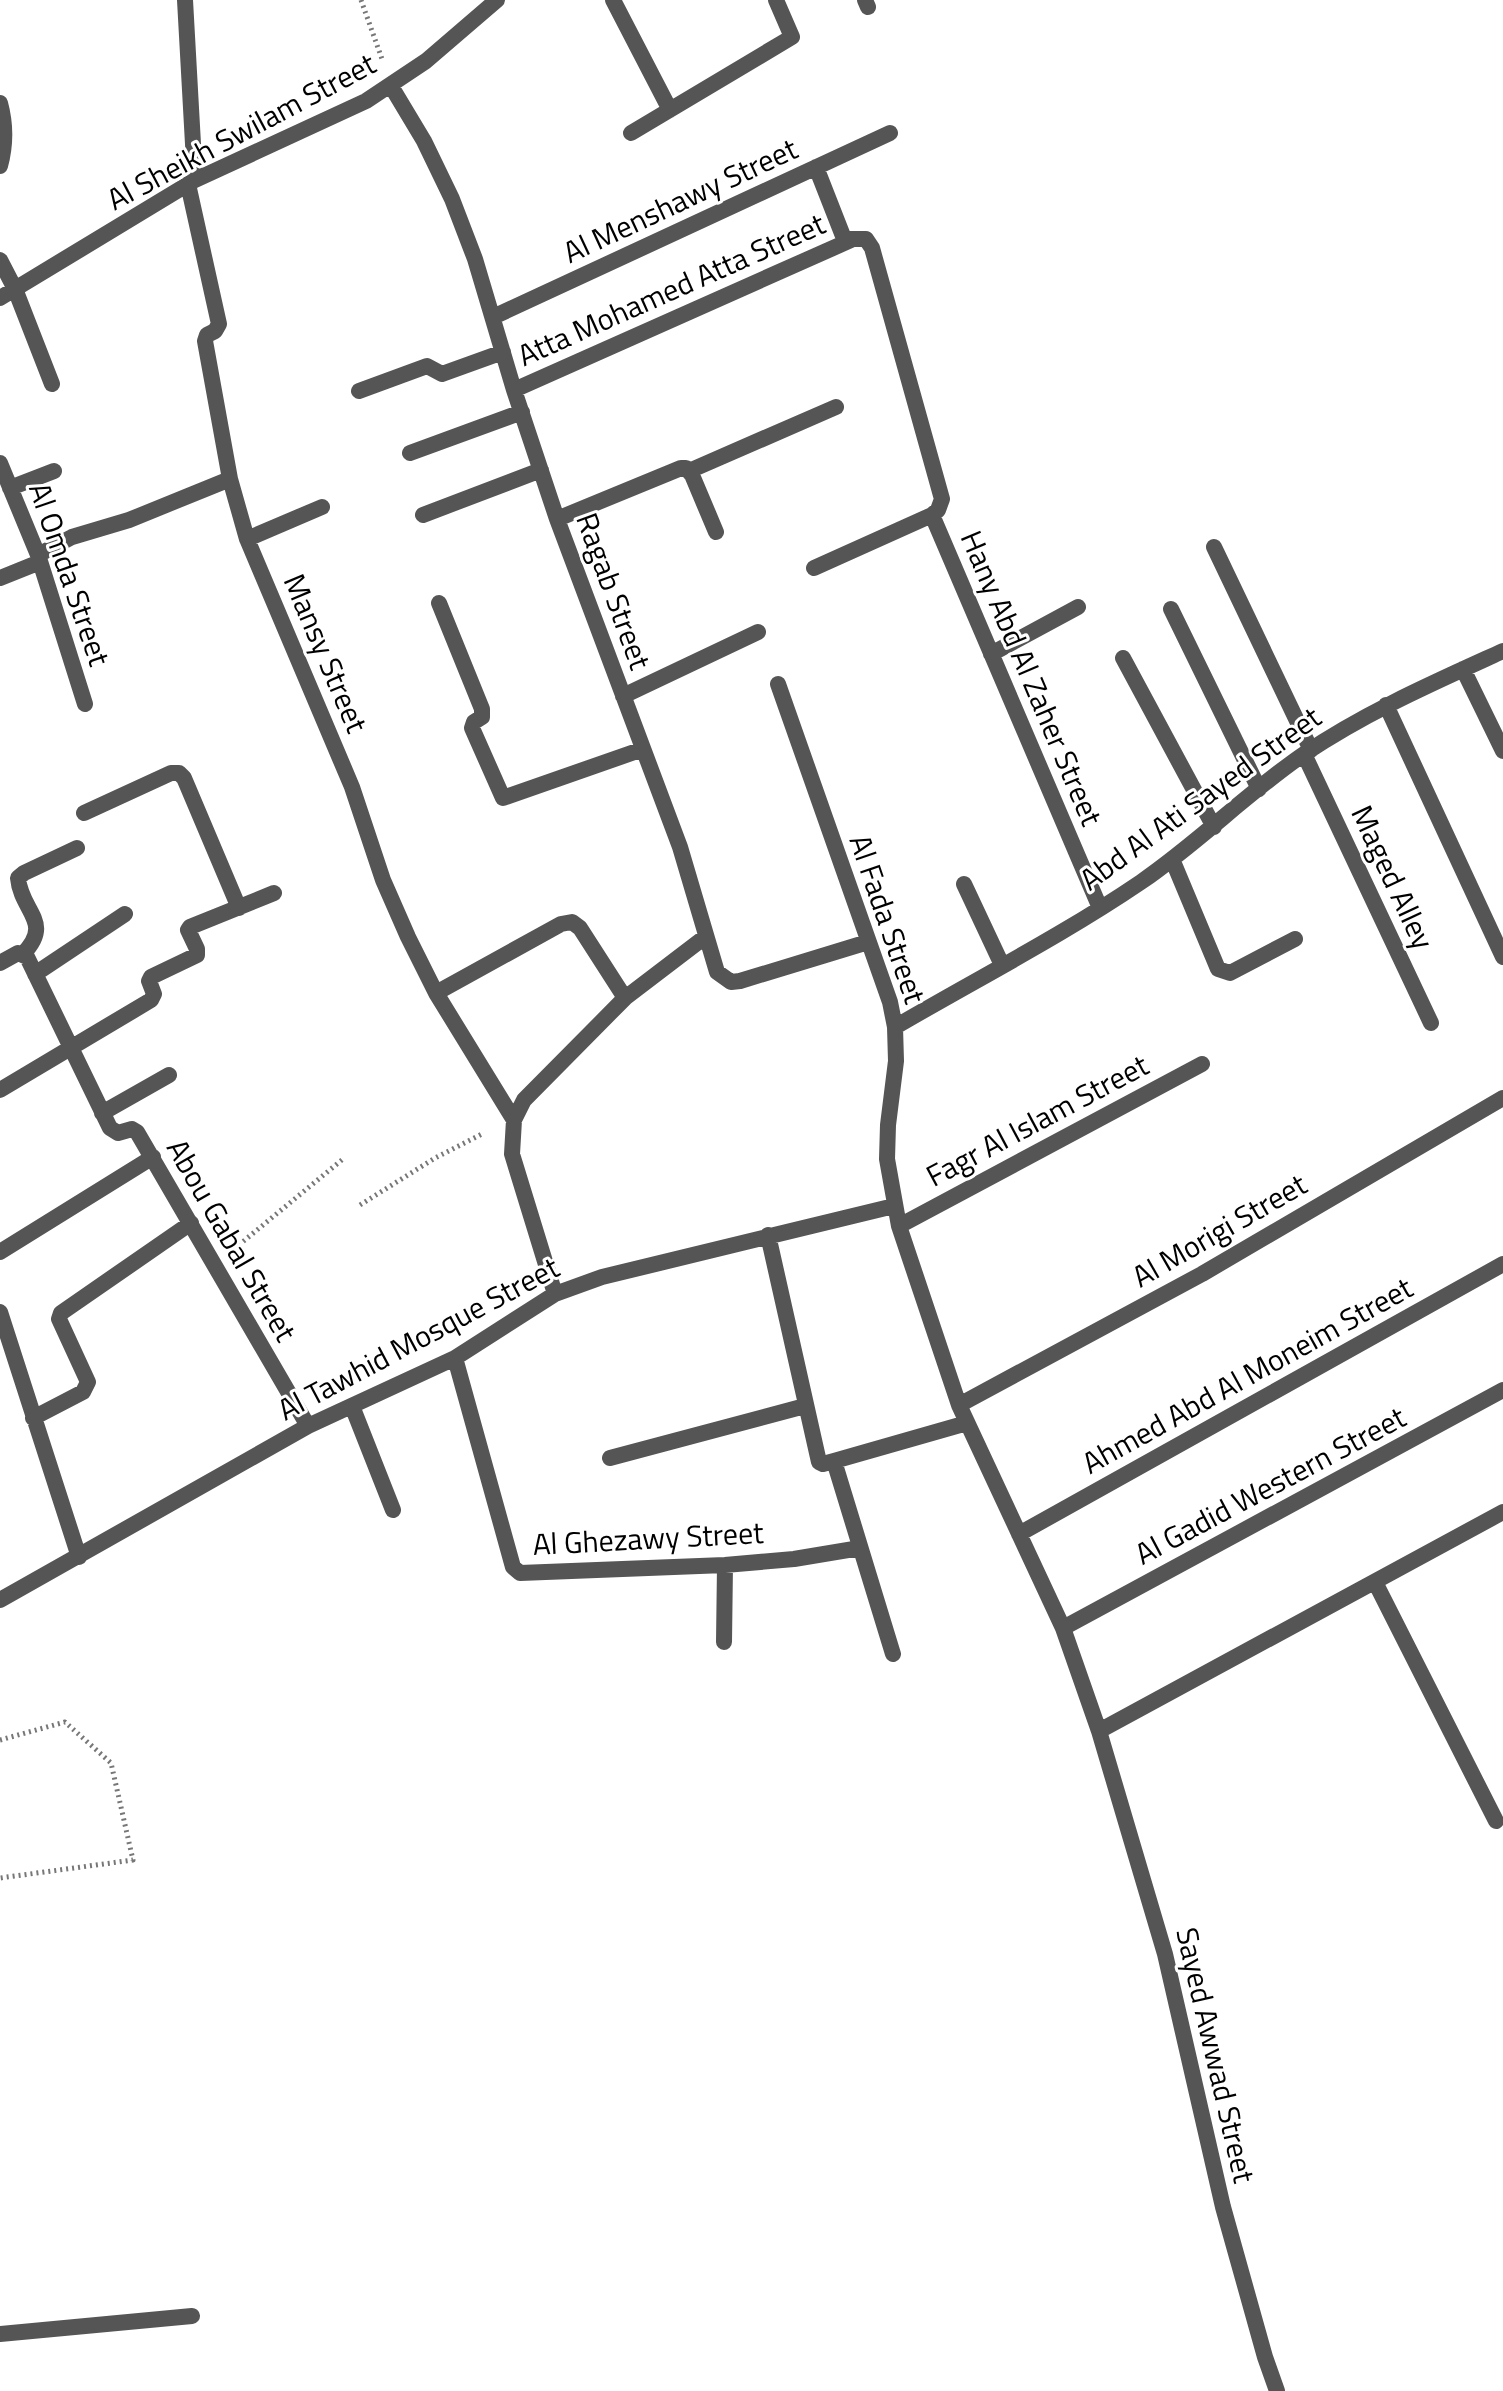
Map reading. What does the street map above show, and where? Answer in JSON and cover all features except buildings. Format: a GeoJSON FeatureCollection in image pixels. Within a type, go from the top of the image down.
{"type":"FeatureCollection","features":[{"type":"Feature","properties":{"kind":"street"},"geometry":{"type":"LineString","coordinates":[[185,0],[192,182]]}},
{"type":"Feature","properties":{"kind":"street","name":"Al Sheikh Swilam Street"},"geometry":{"type":"LineString","coordinates":[[0,298],[192,182],[338,115],[391,86],[426,61],[497,0]]}},
{"type":"Feature","properties":{"kind":"street"},"geometry":{"type":"LineString","coordinates":[[613,0],[670,110]]}},
{"type":"Feature","properties":{"kind":"street"},"geometry":{"type":"LineString","coordinates":[[631,133],[792,37],[776,0]]}},
{"type":"Feature","properties":{"kind":"street","name":"Ragab Street"},"geometry":{"type":"LineString","coordinates":[[391,86],[424,141],[452,199],[475,259],[557,519],[680,847],[717,972],[731,982],[868,942]]}},
{"type":"Feature","properties":{"kind":"street"},"geometry":{"type":"LineString","coordinates":[[0,103],[6,142],[0,166]]}},
{"type":"Feature","properties":{"kind":"street","name":"Al Menshawy Street"},"geometry":{"type":"LineString","coordinates":[[493,317],[890,133]]}},
{"type":"Feature","properties":{"kind":"street"},"geometry":{"type":"LineString","coordinates":[[814,568],[932,515],[938,510],[942,499],[872,248],[866,239],[847,239],[840,231],[816,167]]}},
{"type":"Feature","properties":{"kind":"street","name":"Mansy Street"},"geometry":{"type":"LineString","coordinates":[[192,182],[219,324],[205,341],[230,479],[247,539],[352,787],[383,880],[436,993],[514,1120]]}},
{"type":"Feature","properties":{"kind":"street","name":"Atta Mohamed Atta Street"},"geometry":{"type":"LineString","coordinates":[[514,390],[851,240]]}},
{"type":"Feature","properties":{"kind":"street"},"geometry":{"type":"LineString","coordinates":[[0,260],[15,289],[52,384]]}},
{"type":"Feature","properties":{"kind":"street"},"geometry":{"type":"LineString","coordinates":[[359,391],[427,366],[442,374],[503,352]]}},
{"type":"Feature","properties":{"kind":"street"},"geometry":{"type":"LineString","coordinates":[[557,519],[677,469],[689,471],[836,407]]}},
{"type":"Feature","properties":{"kind":"street"},"geometry":{"type":"LineString","coordinates":[[410,453],[522,412]]}},
{"type":"Feature","properties":{"kind":"street","name":"Al Omda Street"},"geometry":{"type":"LineString","coordinates":[[0,463],[39,558],[85,704]]}},
{"type":"Feature","properties":{"kind":"street"},"geometry":{"type":"LineString","coordinates":[[423,515],[541,470]]}},
{"type":"Feature","properties":{"kind":"street"},"geometry":{"type":"LineString","coordinates":[[10,488],[54,471]]}},
{"type":"Feature","properties":{"kind":"street"},"geometry":{"type":"LineString","coordinates":[[689,471],[716,532]]}},
{"type":"Feature","properties":{"kind":"street"},"geometry":{"type":"LineString","coordinates":[[0,578],[72,537],[129,520],[230,479]]}},
{"type":"Feature","properties":{"kind":"street"},"geometry":{"type":"LineString","coordinates":[[247,539],[322,507]]}},
{"type":"Feature","properties":{"kind":"street","name":"Hany Abd Al Zaher Street"},"geometry":{"type":"LineString","coordinates":[[932,515],[1100,908]]}},
{"type":"Feature","properties":{"kind":"street","name":"Maged Alley"},"geometry":{"type":"LineString","coordinates":[[1214,547],[1431,1023]]}},
{"type":"Feature","properties":{"kind":"street"},"geometry":{"type":"LineString","coordinates":[[439,603],[482,709],[482,717],[474,722],[472,728],[503,798],[643,749]]}},
{"type":"Feature","properties":{"kind":"street"},"geometry":{"type":"LineString","coordinates":[[991,654],[1078,607]]}},
{"type":"Feature","properties":{"kind":"street"},"geometry":{"type":"LineString","coordinates":[[1171,609],[1259,789]]}},
{"type":"Feature","properties":{"kind":"street"},"geometry":{"type":"LineString","coordinates":[[623,696],[758,632]]}},
{"type":"Feature","properties":{"kind":"street","name":"Abd Al Ati Sayed Street"},"geometry":{"type":"LineString","coordinates":[[895,1027],[1100,908],[1172,859],[1308,752],[1386,705],[1503,651]]}},
{"type":"Feature","properties":{"kind":"street"},"geometry":{"type":"LineString","coordinates":[[1123,658],[1214,827]]}},
{"type":"Feature","properties":{"kind":"street"},"geometry":{"type":"LineString","coordinates":[[1463,669],[1503,751]]}},
{"type":"Feature","properties":{"kind":"street","name":"Al Fada Street"},"geometry":{"type":"LineString","coordinates":[[778,684],[890,1002],[895,1027],[896,1061],[887,1159],[899,1226]]}},
{"type":"Feature","properties":{"kind":"street"},"geometry":{"type":"LineString","coordinates":[[1386,705],[1503,957]]}},
{"type":"Feature","properties":{"kind":"street"},"geometry":{"type":"LineString","coordinates":[[84,813],[171,773],[179,773],[184,778],[239,908]]}},
{"type":"Feature","properties":{"kind":"street"},"geometry":{"type":"LineString","coordinates":[[0,963],[13,955],[23,954],[35,942],[38,931],[18,878],[77,848]]}},
{"type":"Feature","properties":{"kind":"street"},"geometry":{"type":"LineString","coordinates":[[1172,859],[1218,969],[1223,973],[1230,973],[1295,939]]}},
{"type":"Feature","properties":{"kind":"street"},"geometry":{"type":"LineString","coordinates":[[964,884],[1002,965]]}},
{"type":"Feature","properties":{"kind":"street"},"geometry":{"type":"LineString","coordinates":[[0,1090],[151,1000],[154,994],[149,981],[151,977],[195,957],[197,949],[188,928],[274,893]]}},
{"type":"Feature","properties":{"kind":"street"},"geometry":{"type":"LineString","coordinates":[[35,974],[125,914]]}},
{"type":"Feature","properties":{"kind":"street"},"geometry":{"type":"LineString","coordinates":[[436,993],[561,924],[572,922],[580,928],[625,998]]}},
{"type":"Feature","properties":{"kind":"street"},"geometry":{"type":"LineString","coordinates":[[555,1294],[512,1154],[514,1120],[524,1100],[625,998],[705,937]]}},
{"type":"Feature","properties":{"kind":"street"},"geometry":{"type":"LineString","coordinates":[[23,954],[102,1113],[169,1075]]}},
{"type":"Feature","properties":{"kind":"street","name":"Fagr Al Islam Street"},"geometry":{"type":"LineString","coordinates":[[899,1226],[1202,1064]]}},
{"type":"Feature","properties":{"kind":"street","name":"Al Morigi Street"},"geometry":{"type":"LineString","coordinates":[[959,1405],[1202,1274],[1503,1098]]}},
{"type":"Feature","properties":{"kind":"street","name":"Abou Gabal Street"},"geometry":{"type":"LineString","coordinates":[[102,1113],[115,1133],[135,1130],[153,1157],[308,1426]]}},
{"type":"Feature","properties":{"kind":"street"},"geometry":{"type":"LineString","coordinates":[[0,1252],[153,1157]]}},
{"type":"Feature","properties":{"kind":"street","name":"Al Tawhid Mosque Street"},"geometry":{"type":"LineString","coordinates":[[0,1600],[308,1426],[455,1358],[555,1294],[602,1277],[894,1206]]}},
{"type":"Feature","properties":{"kind":"street"},"geometry":{"type":"LineString","coordinates":[[33,1418],[83,1392],[88,1382],[59,1319],[61,1313],[191,1223]]}},
{"type":"Feature","properties":{"kind":"street","name":"Sayed Awwad Street"},"geometry":{"type":"LineString","coordinates":[[899,1226],[959,1405],[1063,1628],[1099,1731],[1165,1954],[1223,2207],[1277,2391]]}},
{"type":"Feature","properties":{"kind":"street"},"geometry":{"type":"LineString","coordinates":[[768,1235],[816,1458],[823,1464],[967,1423]]}},
{"type":"Feature","properties":{"kind":"street","name":"Ahmed Abd Al Moneim Street"},"geometry":{"type":"LineString","coordinates":[[1019,1534],[1503,1264]]}},
{"type":"Feature","properties":{"kind":"street"},"geometry":{"type":"LineString","coordinates":[[0,1312],[79,1557]]}},
{"type":"Feature","properties":{"kind":"street","name":"Al Ghezawy Street"},"geometry":{"type":"LineString","coordinates":[[455,1358],[513,1567],[520,1573],[725,1565],[794,1559],[860,1548]]}},
{"type":"Feature","properties":{"kind":"street","name":"Al Gadid Western Street"},"geometry":{"type":"LineString","coordinates":[[1063,1628],[1503,1390]]}},
{"type":"Feature","properties":{"kind":"street"},"geometry":{"type":"LineString","coordinates":[[352,1406],[393,1510]]}},
{"type":"Feature","properties":{"kind":"street"},"geometry":{"type":"LineString","coordinates":[[610,1458],[805,1406]]}},
{"type":"Feature","properties":{"kind":"street"},"geometry":{"type":"LineString","coordinates":[[834,1461],[893,1654]]}},
{"type":"Feature","properties":{"kind":"street"},"geometry":{"type":"LineString","coordinates":[[1099,1731],[1502,1516]]}},
{"type":"Feature","properties":{"kind":"street"},"geometry":{"type":"LineString","coordinates":[[724,1642],[725,1565]]}},
{"type":"Feature","properties":{"kind":"street"},"geometry":{"type":"LineString","coordinates":[[1375,1582],[1496,1821]]}},
{"type":"Feature","properties":{"kind":"street"},"geometry":{"type":"LineString","coordinates":[[0,2334],[192,2316]]}},
{"type":"Feature","properties":{"kind":"path"},"geometry":{"type":"LineString","coordinates":[[361,0],[391,86]]}},
{"type":"Feature","properties":{"kind":"path"},"geometry":{"type":"LineString","coordinates":[[360,1205],[435,1158],[514,1120]]}},
{"type":"Feature","properties":{"kind":"path"},"geometry":{"type":"LineString","coordinates":[[215,1265],[343,1159]]}},
{"type":"Feature","properties":{"kind":"path"},"geometry":{"type":"LineString","coordinates":[[0,1740],[65,1722],[111,1763],[133,1860],[0,1878]]}}]}
